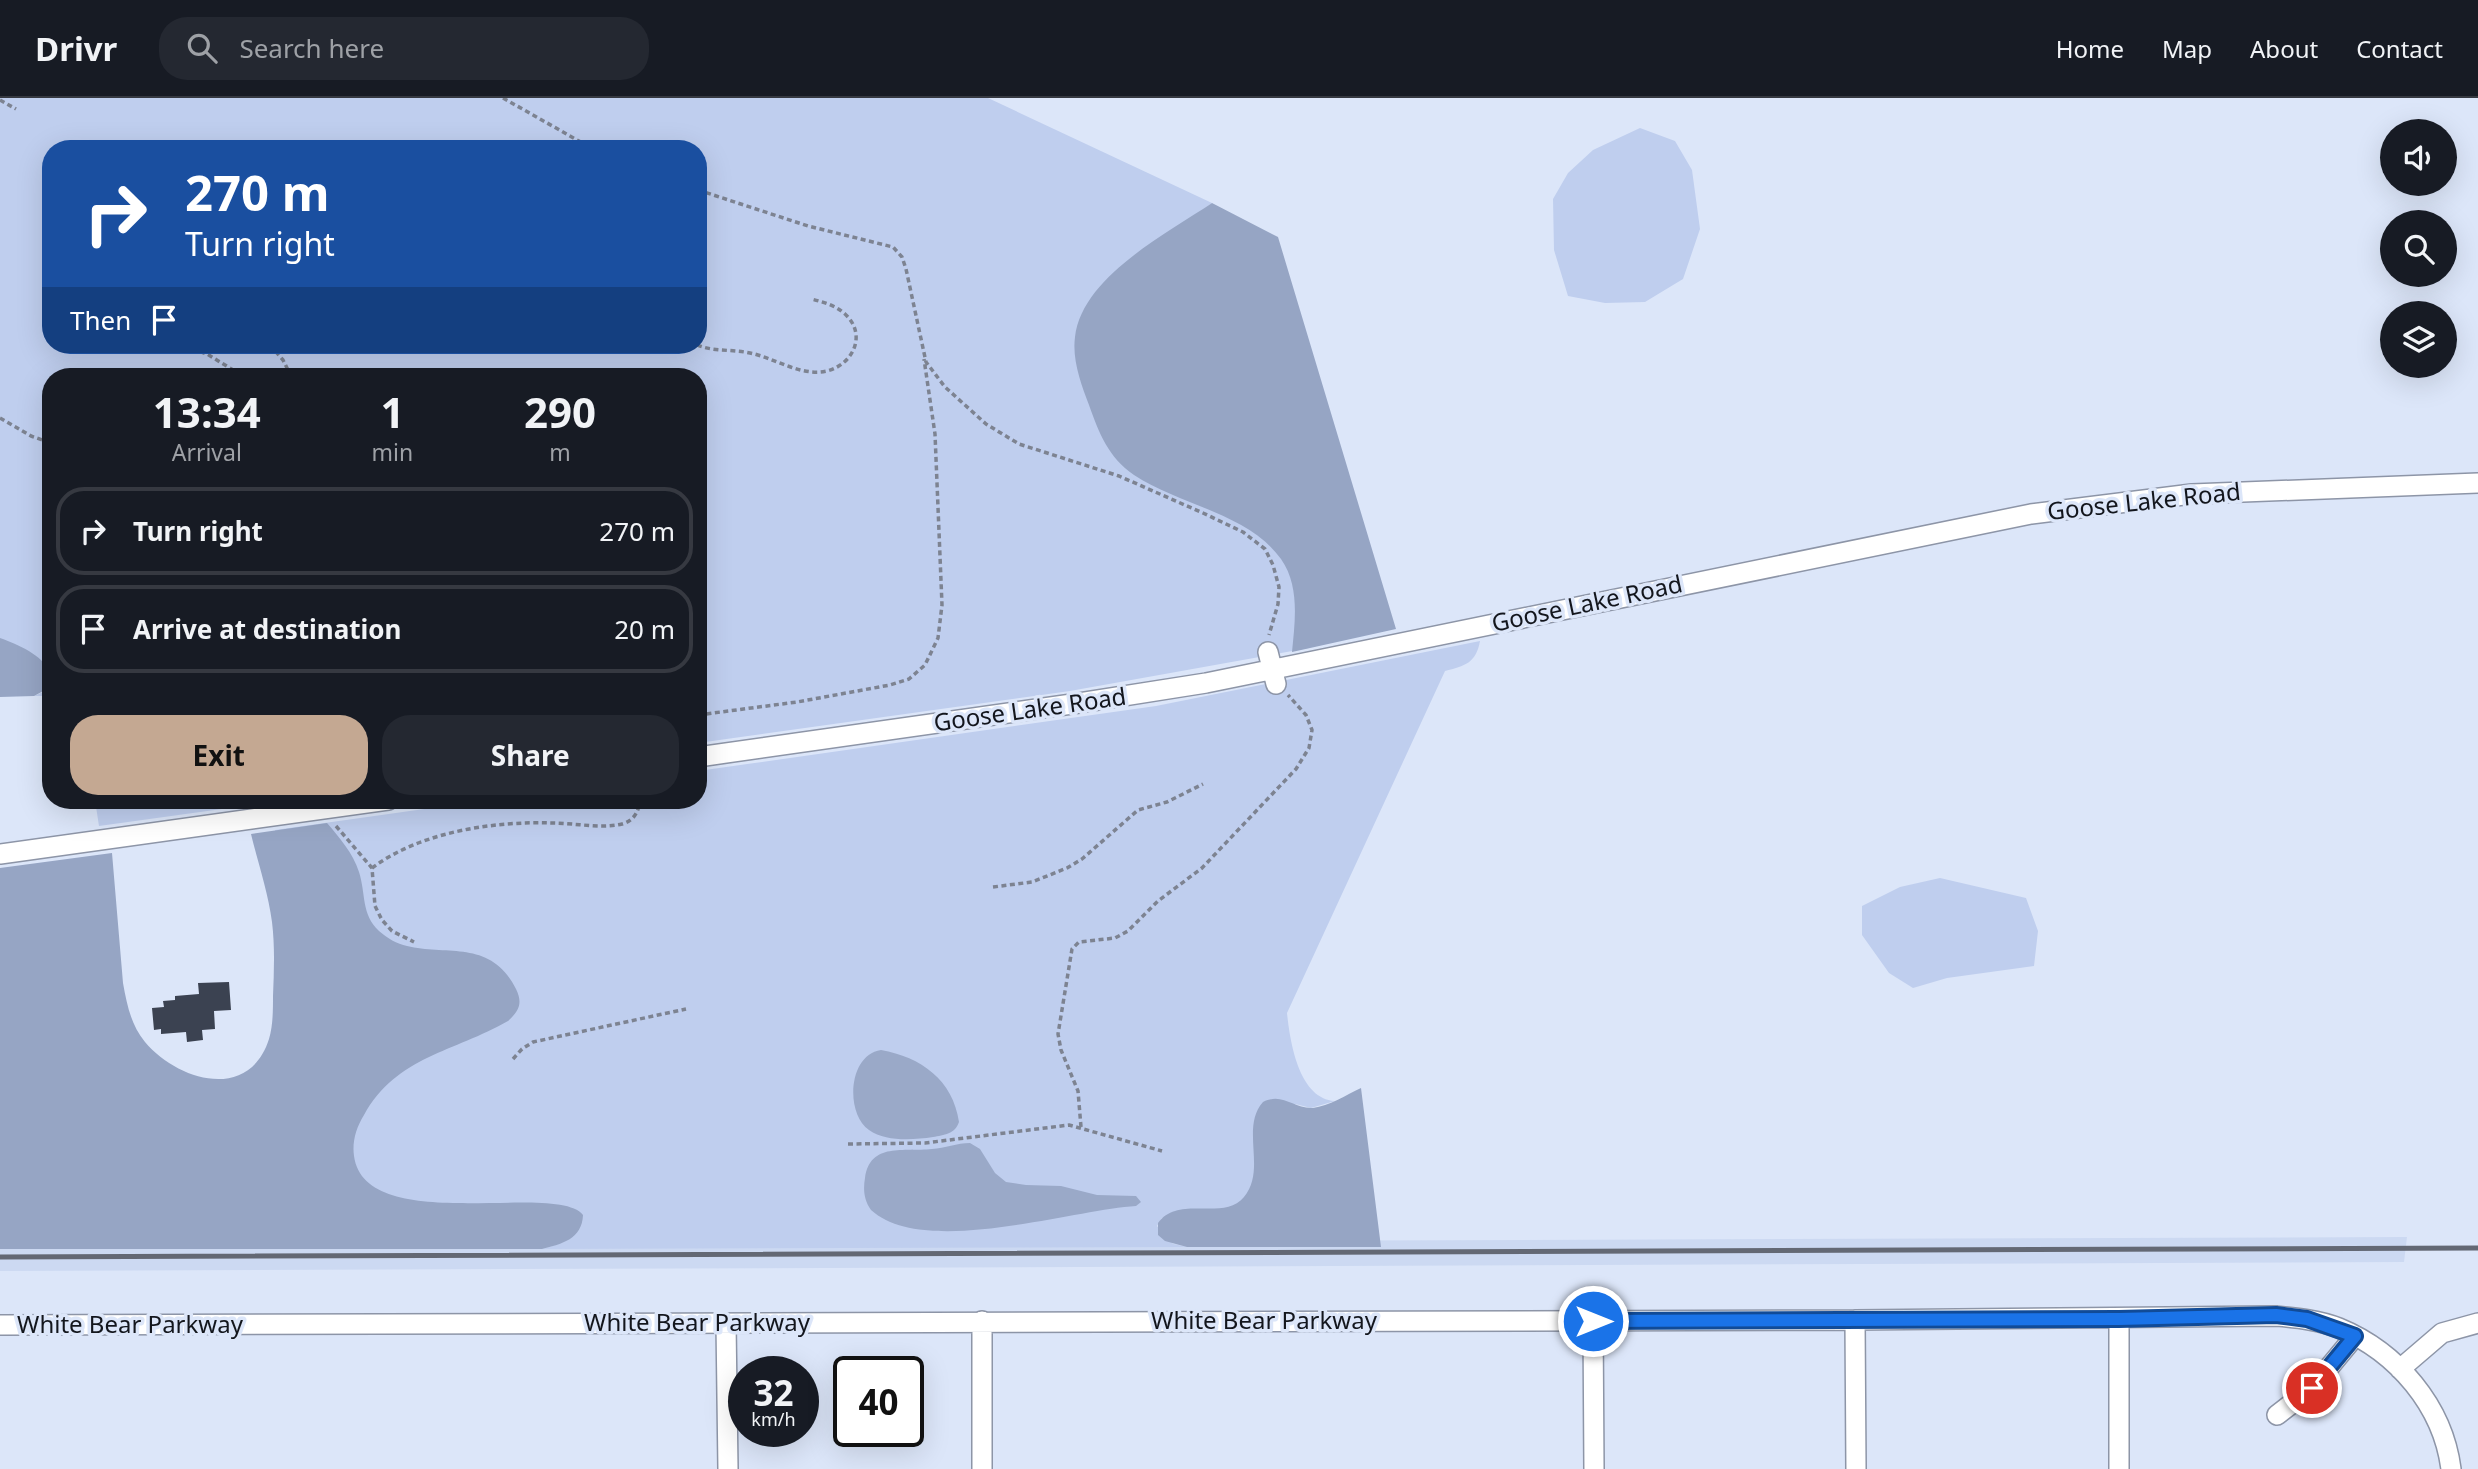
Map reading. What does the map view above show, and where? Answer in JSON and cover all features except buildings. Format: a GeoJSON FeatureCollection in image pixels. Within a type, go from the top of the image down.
{"type":"FeatureCollection","features":[{"type":"Feature","properties":{"kind":"street","name":"Goose Lake Road"},"geometry":{"type":"LineString","coordinates":[[707,756],[1079,704],[1272,669],[2031,514],[2192,494],[2478,483]]}},
{"type":"Feature","properties":{"kind":"street"},"geometry":{"type":"LineString","coordinates":[[0,854],[288,809]]}},
{"type":"Feature","properties":{"kind":"street"},"geometry":{"type":"LineString","coordinates":[[318,809],[335,824]]}},
{"type":"Feature","properties":{"kind":"street","name":"White Bear Parkway"},"geometry":{"type":"LineString","coordinates":[[0,1325],[2119,1319],[2276,1315],[2307,1319],[2355,1336],[2385,1354],[2425,1399],[2440,1427],[2451,1469]]}},
{"type":"Feature","properties":{"kind":"street"},"geometry":{"type":"LineString","coordinates":[[2119,1319],[2119,1469]]}},
{"type":"Feature","properties":{"kind":"street"},"geometry":{"type":"LineString","coordinates":[[1855,1320],[1856,1469]]}},
{"type":"Feature","properties":{"kind":"street"},"geometry":{"type":"LineString","coordinates":[[982,1321],[982,1469]]}},
{"type":"Feature","properties":{"kind":"street"},"geometry":{"type":"LineString","coordinates":[[1593,1321],[1594,1469]]}},
{"type":"Feature","properties":{"kind":"street"},"geometry":{"type":"LineString","coordinates":[[726,1323],[728,1469]]}},
{"type":"Feature","properties":{"kind":"street"},"geometry":{"type":"LineString","coordinates":[[2400,1369],[2442,1333],[2478,1323]]}},
{"type":"Feature","properties":{"kind":"street"},"geometry":{"type":"LineString","coordinates":[[2277,1415],[2312,1388],[2355,1336]]}},
{"type":"Feature","properties":{"kind":"path"},"geometry":{"type":"LineString","coordinates":[[503,98],[577,140]]}},
{"type":"Feature","properties":{"kind":"path"},"geometry":{"type":"LineString","coordinates":[[0,100],[16,109]]}},
{"type":"Feature","properties":{"kind":"path"},"geometry":{"type":"LineString","coordinates":[[707,193],[808,226],[893,247],[902,257],[935,434],[942,605],[938,638],[925,665],[909,679],[797,702],[707,714]]}},
{"type":"Feature","properties":{"kind":"path"},"geometry":{"type":"LineString","coordinates":[[707,347],[751,353],[808,371],[823,371],[839,366],[851,357],[856,346],[852,322],[836,308],[811,299]]}},
{"type":"Feature","properties":{"kind":"path"},"geometry":{"type":"LineString","coordinates":[[207,354],[230,368]]}},
{"type":"Feature","properties":{"kind":"path"},"geometry":{"type":"LineString","coordinates":[[922,354],[945,387],[986,424],[1006,437],[1045,454],[1126,479],[1235,527],[1258,542],[1273,565],[1279,587],[1272,669],[1311,725],[1311,743],[1296,769],[1202,868],[1158,901],[1128,931],[1115,938],[1079,942],[1072,949],[1058,1034],[1061,1050],[1078,1091],[1081,1127]]}},
{"type":"Feature","properties":{"kind":"path"},"geometry":{"type":"LineString","coordinates":[[0,418],[42,440]]}},
{"type":"Feature","properties":{"kind":"path"},"geometry":{"type":"LineString","coordinates":[[993,887],[1032,882],[1067,868],[1082,859],[1138,810],[1178,797],[1203,784]]}},
{"type":"Feature","properties":{"kind":"path"},"geometry":{"type":"LineString","coordinates":[[372,868],[410,845],[458,833],[536,822],[594,825],[625,823],[636,814],[637,809]]}},
{"type":"Feature","properties":{"kind":"path"},"geometry":{"type":"LineString","coordinates":[[335,824],[372,868],[373,898],[378,913],[392,931],[414,942]]}},
{"type":"Feature","properties":{"kind":"path"},"geometry":{"type":"LineString","coordinates":[[513,1059],[533,1042],[686,1009]]}},
{"type":"Feature","properties":{"kind":"path"},"geometry":{"type":"LineString","coordinates":[[848,1144],[925,1143],[1061,1125],[1081,1127],[1161,1151]]}},
{"type":"Feature","properties":{"kind":"shaded area"},"geometry":{"type":"Polygon","coordinates":[[[0,98],[988,98],[1212,203],[1198,213],[1348,565],[1309,648],[1070,691],[707,742],[707,368],[42,368],[42,690],[0,669],[0,98]]]}},
{"type":"Feature","properties":{"kind":"shaded area"},"geometry":{"type":"Polygon","coordinates":[[[1640,128],[1675,141],[1692,170],[1700,229],[1683,279],[1645,302],[1605,303],[1568,296],[1554,250],[1553,199],[1568,173],[1593,150],[1640,128]]]}},
{"type":"Feature","properties":{"kind":"shaded area"},"geometry":{"type":"Polygon","coordinates":[[[1212,203],[1278,237],[1396,629],[1292,652],[1294,592],[1281,559],[1267,543],[1232,520],[1134,475],[1111,452],[1097,425],[1076,363],[1074,346],[1081,315],[1109,276],[1150,243],[1212,203]]]}},
{"type":"Feature","properties":{"kind":"shaded area"},"geometry":{"type":"Polygon","coordinates":[[[0,638],[22,647],[42,661],[42,692],[34,696],[0,697],[0,638]]]}},
{"type":"Feature","properties":{"kind":"shaded area"},"geometry":{"type":"Polygon","coordinates":[[[1480,641],[1472,659],[1445,671],[1287,1013],[1294,1053],[1305,1080],[1323,1098],[1335,1101],[1311,1108],[1295,1104],[1304,1218],[1162,1218],[1157,1226],[1173,1244],[1187,1247],[542,1249],[566,1240],[576,1232],[582,1221],[227,1218],[288,1089],[275,830],[424,809],[707,809],[707,770],[1156,706],[1480,641]]]}},
{"type":"Feature","properties":{"kind":"shaded area"},"geometry":{"type":"Polygon","coordinates":[[[96,809],[221,809],[99,826],[96,809]]]}},
{"type":"Feature","properties":{"kind":"shaded area"},"geometry":{"type":"Polygon","coordinates":[[[327,823],[353,858],[369,918],[379,931],[407,946],[481,956],[506,973],[519,998],[517,1010],[508,1021],[428,1057],[393,1080],[377,1095],[361,1120],[354,1140],[354,1156],[366,1180],[391,1195],[424,1201],[566,1206],[583,1215],[579,1230],[570,1239],[542,1249],[0,1249],[0,868],[112,853],[123,983],[136,1029],[159,1056],[175,1067],[212,1079],[230,1078],[246,1072],[259,1059],[269,1039],[272,1023],[272,922],[251,834],[327,823]]]}},
{"type":"Feature","properties":{"kind":"shaded area"},"geometry":{"type":"Polygon","coordinates":[[[1940,878],[2026,898],[2038,931],[2034,966],[1947,978],[1913,988],[1889,973],[1862,935],[1862,906],[1900,887],[1940,878]]]}},
{"type":"Feature","properties":{"kind":"shaded area"},"geometry":{"type":"Polygon","coordinates":[[[881,1050],[909,1058],[933,1073],[950,1094],[956,1107],[959,1122],[955,1129],[937,1136],[900,1139],[876,1134],[861,1122],[854,1099],[856,1073],[870,1054],[881,1050]]]}},
{"type":"Feature","properties":{"kind":"shaded area"},"geometry":{"type":"Polygon","coordinates":[[[1361,1088],[1381,1247],[1187,1247],[1165,1241],[1158,1235],[1158,1223],[1177,1210],[1225,1208],[1244,1197],[1253,1174],[1254,1124],[1263,1102],[1276,1099],[1313,1108],[1331,1103],[1361,1088]]]}},
{"type":"Feature","properties":{"kind":"shaded area"},"geometry":{"type":"Polygon","coordinates":[[[970,1143],[980,1149],[995,1173],[1006,1182],[1061,1186],[1097,1195],[1136,1196],[1141,1202],[1136,1206],[1037,1222],[961,1231],[925,1230],[895,1224],[871,1210],[865,1199],[865,1178],[868,1167],[881,1154],[970,1143]]]}},
{"type":"Feature","properties":{"kind":"shaded area"},"geometry":{"type":"Polygon","coordinates":[[[2407,1237],[2404,1262],[0,1271],[0,1245],[2407,1237]]]}},
{"type":"Feature","properties":{"kind":"railway"},"geometry":{"type":"LineString","coordinates":[[0,1257],[2478,1248]]}},
{"type":"Feature","properties":{"kind":"route"},"geometry":{"type":"LineString","coordinates":[[1593,1321],[2119,1319],[2276,1315],[2307,1319],[2355,1336],[2312,1388]]}}]}
